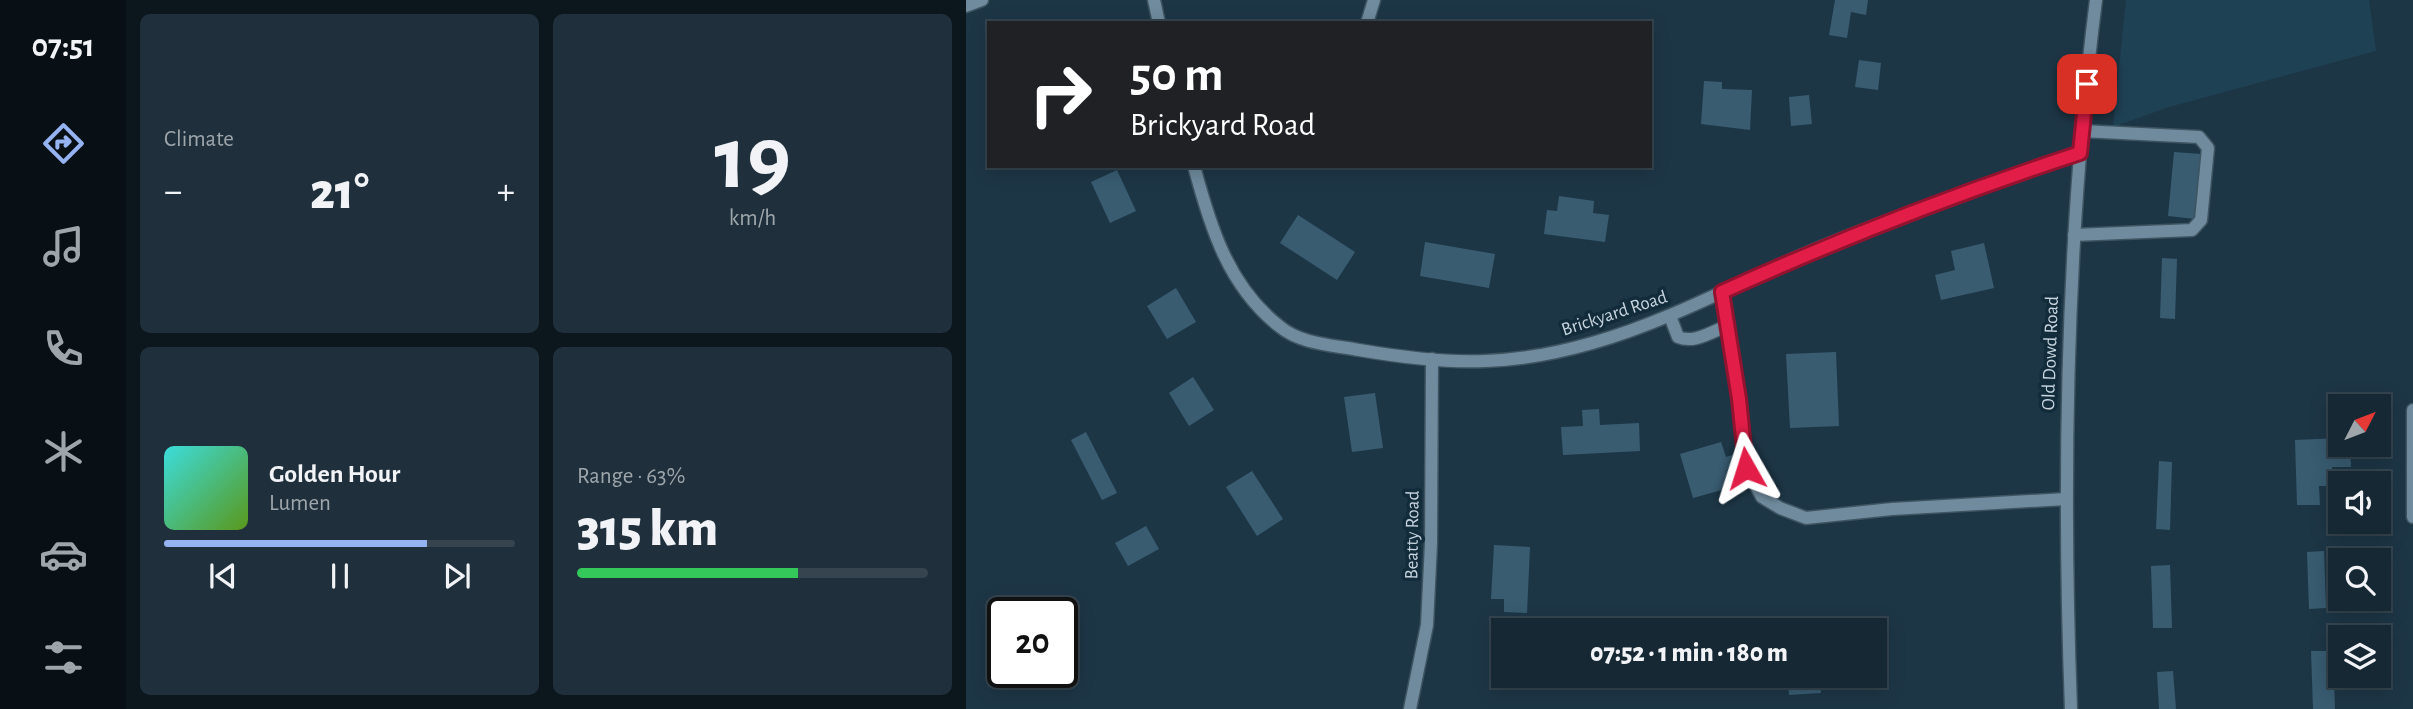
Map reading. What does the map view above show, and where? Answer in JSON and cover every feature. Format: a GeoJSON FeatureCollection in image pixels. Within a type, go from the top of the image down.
{"type":"FeatureCollection","features":[{"type":"Feature","properties":{"kind":"street"},"geometry":{"type":"LineString","coordinates":[[966,6],[982,0]]}},
{"type":"Feature","properties":{"kind":"street"},"geometry":{"type":"LineString","coordinates":[[1154,0],[1159,21]]}},
{"type":"Feature","properties":{"kind":"street"},"geometry":{"type":"LineString","coordinates":[[1368,21],[1374,0]]}},
{"type":"Feature","properties":{"kind":"street","name":"Old Dowd Road"},"geometry":{"type":"LineString","coordinates":[[2071,709],[2066,499],[2069,335],[2080,153],[2096,0]]}},
{"type":"Feature","properties":{"kind":"street"},"geometry":{"type":"LineString","coordinates":[[2074,235],[2192,230],[2201,220],[2208,148],[2199,137],[2082,131]]}},
{"type":"Feature","properties":{"kind":"street","name":"Brickyard Road"},"geometry":{"type":"LineString","coordinates":[[1195,168],[1205,208],[1226,262],[1256,304],[1292,335],[1314,342],[1382,354],[1486,361],[1560,351],[1600,341],[1670,316],[1812,251],[1926,206],[2080,153]]}},
{"type":"Feature","properties":{"kind":"street"},"geometry":{"type":"LineString","coordinates":[[1722,292],[1746,468],[1762,496],[1780,508],[1806,518],[1892,509],[2066,499]]}},
{"type":"Feature","properties":{"kind":"street"},"geometry":{"type":"LineString","coordinates":[[1670,316],[1678,337],[1685,340],[1695,339],[1727,326]]}},
{"type":"Feature","properties":{"kind":"street","name":"Beatty Road"},"geometry":{"type":"LineString","coordinates":[[1410,709],[1427,625],[1431,543],[1432,359]]}},
{"type":"Feature","properties":{"kind":"street"},"geometry":{"type":"LineString","coordinates":[[2413,410],[2413,517]]}},
{"type":"Feature","properties":{"kind":"shaded area"},"geometry":{"type":"Polygon","coordinates":[[[2126,0],[2369,0],[2376,51],[2169,107],[2113,127],[2126,0]]]}},
{"type":"Feature","properties":{"kind":"building"},"geometry":{"type":"Polygon","coordinates":[[[1835,0],[1868,0],[1866,15],[1851,12],[1847,38],[1829,35],[1835,0]]]}},
{"type":"Feature","properties":{"kind":"building"},"geometry":{"type":"Polygon","coordinates":[[[1859,60],[1881,63],[1878,90],[1855,87],[1859,60]]]}},
{"type":"Feature","properties":{"kind":"building"},"geometry":{"type":"Polygon","coordinates":[[[1704,81],[1722,82],[1722,89],[1752,90],[1750,130],[1701,124],[1704,81]]]}},
{"type":"Feature","properties":{"kind":"building"},"geometry":{"type":"Polygon","coordinates":[[[1809,95],[1812,124],[1791,126],[1789,97],[1809,95]]]}},
{"type":"Feature","properties":{"kind":"building"},"geometry":{"type":"Polygon","coordinates":[[[2174,152],[2201,154],[2195,219],[2168,216],[2174,152]]]}},
{"type":"Feature","properties":{"kind":"building"},"geometry":{"type":"Polygon","coordinates":[[[1117,170],[1136,211],[1110,223],[1091,182],[1117,170]]]}},
{"type":"Feature","properties":{"kind":"building"},"geometry":{"type":"Polygon","coordinates":[[[1559,196],[1594,201],[1593,213],[1609,215],[1605,242],[1544,234],[1547,210],[1557,211],[1559,196]]]}},
{"type":"Feature","properties":{"kind":"building"},"geometry":{"type":"Polygon","coordinates":[[[1298,215],[1355,252],[1337,280],[1280,243],[1298,215]]]}},
{"type":"Feature","properties":{"kind":"building"},"geometry":{"type":"Polygon","coordinates":[[[1425,242],[1495,254],[1489,288],[1420,276],[1425,242]]]}},
{"type":"Feature","properties":{"kind":"building"},"geometry":{"type":"Polygon","coordinates":[[[1984,243],[1994,288],[1941,300],[1935,275],[1955,270],[1951,251],[1984,243]]]}},
{"type":"Feature","properties":{"kind":"building"},"geometry":{"type":"Polygon","coordinates":[[[2162,258],[2177,259],[2175,319],[2160,318],[2162,258]]]}},
{"type":"Feature","properties":{"kind":"building"},"geometry":{"type":"Polygon","coordinates":[[[1176,288],[1196,322],[1167,339],[1147,306],[1176,288]]]}},
{"type":"Feature","properties":{"kind":"building"},"geometry":{"type":"Polygon","coordinates":[[[1836,352],[1839,426],[1790,428],[1786,354],[1836,352]]]}},
{"type":"Feature","properties":{"kind":"building"},"geometry":{"type":"Polygon","coordinates":[[[1193,377],[1214,410],[1189,426],[1169,393],[1193,377]]]}},
{"type":"Feature","properties":{"kind":"building"},"geometry":{"type":"Polygon","coordinates":[[[1375,393],[1383,448],[1352,452],[1344,397],[1375,393]]]}},
{"type":"Feature","properties":{"kind":"building"},"geometry":{"type":"Polygon","coordinates":[[[1599,409],[1600,425],[1639,423],[1640,451],[1563,455],[1561,427],[1583,426],[1582,410],[1599,409]]]}},
{"type":"Feature","properties":{"kind":"building"},"geometry":{"type":"Polygon","coordinates":[[[1086,432],[1117,493],[1102,500],[1071,440],[1086,432]]]}},
{"type":"Feature","properties":{"kind":"building"},"geometry":{"type":"Polygon","coordinates":[[[2328,439],[2328,457],[2351,457],[2351,467],[2332,467],[2332,471],[2328,471],[2328,486],[2319,486],[2320,505],[2297,505],[2295,440],[2328,439]]]}},
{"type":"Feature","properties":{"kind":"building"},"geometry":{"type":"Polygon","coordinates":[[[1721,442],[1726,457],[1732,455],[1740,485],[1693,498],[1680,454],[1721,442]]]}},
{"type":"Feature","properties":{"kind":"building"},"geometry":{"type":"Polygon","coordinates":[[[2159,461],[2172,462],[2170,530],[2156,529],[2159,461]]]}},
{"type":"Feature","properties":{"kind":"building"},"geometry":{"type":"Polygon","coordinates":[[[1252,471],[1283,519],[1257,536],[1226,487],[1252,471]]]}},
{"type":"Feature","properties":{"kind":"building"},"geometry":{"type":"Polygon","coordinates":[[[1146,526],[1159,549],[1128,566],[1115,543],[1146,526]]]}},
{"type":"Feature","properties":{"kind":"building"},"geometry":{"type":"Polygon","coordinates":[[[1494,545],[1530,547],[1527,613],[1504,612],[1504,599],[1491,599],[1494,545]]]}},
{"type":"Feature","properties":{"kind":"building"},"geometry":{"type":"Polygon","coordinates":[[[2324,551],[2326,608],[2309,609],[2307,552],[2324,551]]]}},
{"type":"Feature","properties":{"kind":"building"},"geometry":{"type":"Polygon","coordinates":[[[2170,565],[2172,628],[2153,628],[2151,566],[2170,565]]]}},
{"type":"Feature","properties":{"kind":"building"},"geometry":{"type":"Polygon","coordinates":[[[2311,651],[2328,651],[2328,688],[2334,688],[2335,709],[2313,709],[2311,651]]]}},
{"type":"Feature","properties":{"kind":"building"},"geometry":{"type":"Polygon","coordinates":[[[2173,671],[2176,709],[2159,709],[2157,672],[2173,671]]]}},
{"type":"Feature","properties":{"kind":"building"},"geometry":{"type":"Polygon","coordinates":[[[1788,688],[1820,688],[1821,693],[1789,695],[1788,688]]]}},
{"type":"Feature","properties":{"kind":"route"},"geometry":{"type":"LineString","coordinates":[[1746,468],[1739,399],[1722,292],[1812,251],[1977,187],[2080,153],[2087,84]]}}]}
